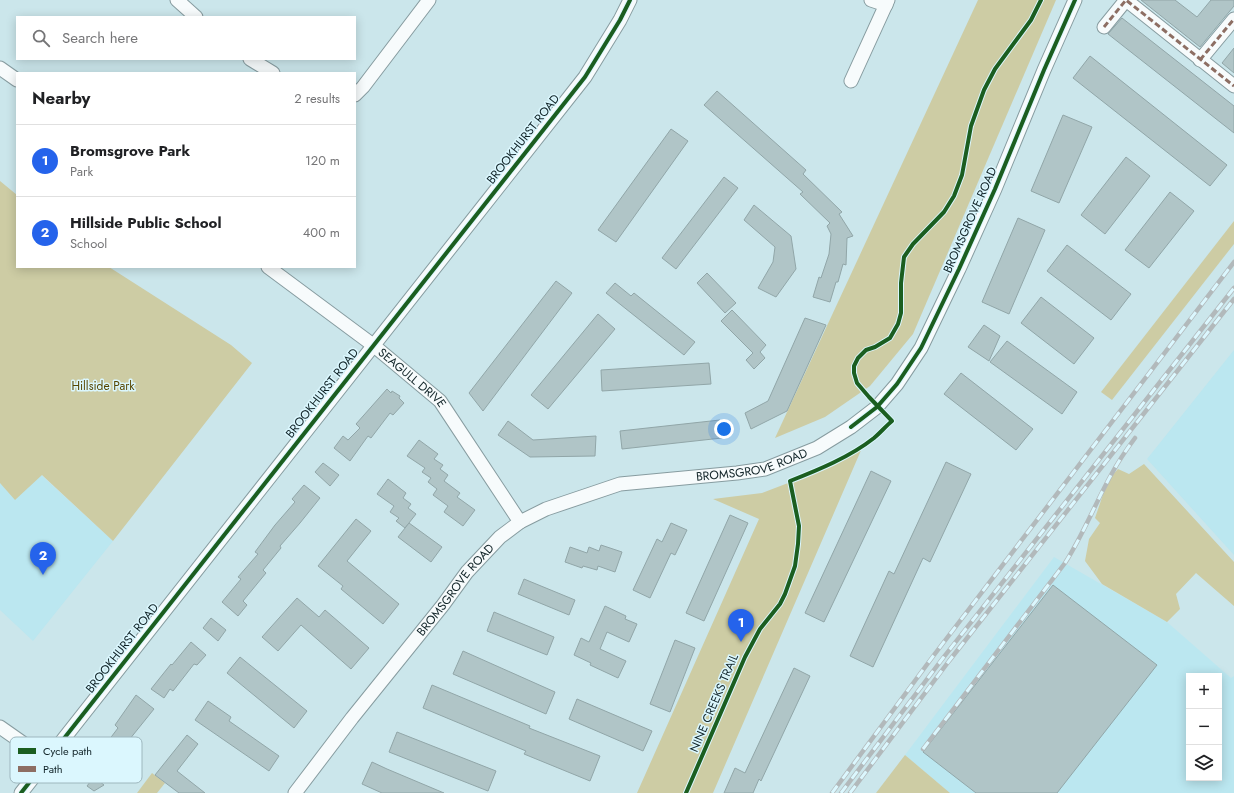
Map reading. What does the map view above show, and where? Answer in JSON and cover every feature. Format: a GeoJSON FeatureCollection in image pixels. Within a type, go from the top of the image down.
{"type":"FeatureCollection","features":[{"type":"Feature","properties":{"kind":"street"},"geometry":{"type":"LineString","coordinates":[[177,0],[195,16]]}},
{"type":"Feature","properties":{"kind":"street"},"geometry":{"type":"LineString","coordinates":[[356,94],[363,87],[429,0]]}},
{"type":"Feature","properties":{"kind":"street","name":"BROOKHURST ROAD"},"geometry":{"type":"LineString","coordinates":[[65,737],[585,77],[620,20],[630,0]]}},
{"type":"Feature","properties":{"kind":"street"},"geometry":{"type":"LineString","coordinates":[[851,81],[887,2],[871,0]]}},
{"type":"Feature","properties":{"kind":"street","name":"BROMSGROVE ROAD"},"geometry":{"type":"LineString","coordinates":[[295,793],[361,706],[443,605],[467,572],[500,538],[520,522],[546,509],[620,484],[737,473],[765,468],[817,448],[851,427],[877,406],[897,384],[921,348],[995,189],[1044,70],[1075,0]]}},
{"type":"Feature","properties":{"kind":"street"},"geometry":{"type":"LineString","coordinates":[[1104,27],[1126,0],[1234,86]]}},
{"type":"Feature","properties":{"kind":"street"},"geometry":{"type":"LineString","coordinates":[[1200,60],[1234,18]]}},
{"type":"Feature","properties":{"kind":"street"},"geometry":{"type":"LineString","coordinates":[[252,60],[271,72]]}},
{"type":"Feature","properties":{"kind":"street"},"geometry":{"type":"LineString","coordinates":[[0,68],[16,79]]}},
{"type":"Feature","properties":{"kind":"street","name":"SEAGULL DRIVE"},"geometry":{"type":"LineString","coordinates":[[269,268],[373,345],[440,400],[520,522]]}},
{"type":"Feature","properties":{"kind":"street"},"geometry":{"type":"LineString","coordinates":[[0,727],[14,737]]}},
{"type":"Feature","properties":{"kind":"street","name":"BROOKHURST ROAD"},"geometry":{"type":"LineString","coordinates":[[21,793],[29,783]]}},
{"type":"Feature","properties":{"kind":"shaded area"},"geometry":{"type":"Polygon","coordinates":[[[1234,350],[1234,555],[1147,459],[1234,350]]]}},
{"type":"Feature","properties":{"kind":"shaded area"},"geometry":{"type":"Polygon","coordinates":[[[41,475],[113,541],[33,641],[0,610],[0,483],[15,499],[41,475]]]}},
{"type":"Feature","properties":{"kind":"shaded area"},"geometry":{"type":"Polygon","coordinates":[[[1054,557],[1167,622],[1231,678],[1234,676],[1234,793],[950,793],[905,755],[1054,557]]]}},
{"type":"Feature","properties":{"kind":"green space"},"geometry":{"type":"Polygon","coordinates":[[[978,0],[1056,0],[913,334],[870,386],[825,417],[775,438],[978,0]]]}},
{"type":"Feature","properties":{"kind":"green space","name":"Hillside Park"},"geometry":{"type":"Polygon","coordinates":[[[0,181],[16,194],[16,268],[111,268],[231,345],[252,363],[113,541],[42,475],[15,500],[0,483],[0,181]]]}},
{"type":"Feature","properties":{"kind":"green space"},"geometry":{"type":"Polygon","coordinates":[[[1234,221],[1234,244],[1112,400],[1101,392],[1234,221]]]}},
{"type":"Feature","properties":{"kind":"green space"},"geometry":{"type":"Polygon","coordinates":[[[862,448],[713,793],[637,793],[759,519],[713,499],[762,493],[809,475],[862,448]]]}},
{"type":"Feature","properties":{"kind":"green space"},"geometry":{"type":"Polygon","coordinates":[[[1144,464],[1234,562],[1234,606],[1196,573],[1176,594],[1180,609],[1167,622],[1102,584],[1085,561],[1089,539],[1100,523],[1095,518],[1108,480],[1118,469],[1129,474],[1144,464]]]}},
{"type":"Feature","properties":{"kind":"green space"},"geometry":{"type":"Polygon","coordinates":[[[905,755],[950,793],[876,793],[905,755]]]}},
{"type":"Feature","properties":{"kind":"green space"},"geometry":{"type":"Polygon","coordinates":[[[152,773],[165,783],[157,793],[137,793],[152,773]]]}},
{"type":"Feature","properties":{"kind":"building"},"geometry":{"type":"Polygon","coordinates":[[[1141,0],[1175,0],[1197,17],[1211,0],[1234,0],[1234,6],[1200,47],[1141,0]]]}},
{"type":"Feature","properties":{"kind":"building"},"geometry":{"type":"Polygon","coordinates":[[[1122,18],[1234,106],[1234,133],[1108,34],[1122,18]]]}},
{"type":"Feature","properties":{"kind":"building"},"geometry":{"type":"Polygon","coordinates":[[[1234,48],[1234,73],[1222,63],[1234,48]]]}},
{"type":"Feature","properties":{"kind":"building"},"geometry":{"type":"Polygon","coordinates":[[[1090,56],[1227,165],[1210,186],[1073,78],[1090,56]]]}},
{"type":"Feature","properties":{"kind":"building"},"geometry":{"type":"Polygon","coordinates":[[[717,91],[806,170],[803,174],[842,212],[839,214],[853,236],[847,238],[846,265],[843,264],[830,302],[813,297],[819,277],[821,278],[829,254],[831,234],[827,226],[830,223],[800,194],[803,192],[704,105],[717,91]]]}},
{"type":"Feature","properties":{"kind":"building"},"geometry":{"type":"Polygon","coordinates":[[[1063,115],[1092,127],[1059,203],[1031,191],[1063,115]]]}},
{"type":"Feature","properties":{"kind":"building"},"geometry":{"type":"Polygon","coordinates":[[[671,129],[688,141],[616,242],[598,230],[671,129]]]}},
{"type":"Feature","properties":{"kind":"building"},"geometry":{"type":"Polygon","coordinates":[[[1126,157],[1150,176],[1105,234],[1081,215],[1126,157]]]}},
{"type":"Feature","properties":{"kind":"building"},"geometry":{"type":"Polygon","coordinates":[[[724,177],[738,188],[676,269],[662,258],[724,177]]]}},
{"type":"Feature","properties":{"kind":"building"},"geometry":{"type":"Polygon","coordinates":[[[1170,192],[1194,211],[1149,268],[1125,250],[1170,192]]]}},
{"type":"Feature","properties":{"kind":"building"},"geometry":{"type":"Polygon","coordinates":[[[754,205],[791,236],[796,269],[776,297],[758,288],[773,262],[775,247],[744,220],[754,205]]]}},
{"type":"Feature","properties":{"kind":"building"},"geometry":{"type":"Polygon","coordinates":[[[1018,218],[1045,230],[1009,314],[982,302],[1018,218]]]}},
{"type":"Feature","properties":{"kind":"building"},"geometry":{"type":"Polygon","coordinates":[[[1067,245],[1131,294],[1111,320],[1047,271],[1067,245]]]}},
{"type":"Feature","properties":{"kind":"building"},"geometry":{"type":"Polygon","coordinates":[[[707,273],[736,303],[725,313],[697,283],[707,273]]]}},
{"type":"Feature","properties":{"kind":"building"},"geometry":{"type":"Polygon","coordinates":[[[556,281],[572,293],[483,411],[469,393],[556,281]]]}},
{"type":"Feature","properties":{"kind":"building"},"geometry":{"type":"Polygon","coordinates":[[[615,283],[631,296],[634,293],[695,342],[684,355],[606,293],[615,283]]]}},
{"type":"Feature","properties":{"kind":"building"},"geometry":{"type":"Polygon","coordinates":[[[1041,297],[1094,338],[1074,364],[1021,323],[1041,297]]]}},
{"type":"Feature","properties":{"kind":"building"},"geometry":{"type":"Polygon","coordinates":[[[732,310],[766,345],[760,352],[765,358],[754,369],[746,360],[753,353],[721,321],[732,310]]]}},
{"type":"Feature","properties":{"kind":"building"},"geometry":{"type":"Polygon","coordinates":[[[598,314],[615,329],[548,409],[531,395],[598,314]]]}},
{"type":"Feature","properties":{"kind":"building"},"geometry":{"type":"Polygon","coordinates":[[[805,318],[826,325],[787,411],[751,429],[745,413],[768,401],[805,318]]]}},
{"type":"Feature","properties":{"kind":"building"},"geometry":{"type":"Polygon","coordinates":[[[984,325],[1000,336],[989,361],[968,347],[984,325]]]}},
{"type":"Feature","properties":{"kind":"building"},"geometry":{"type":"Polygon","coordinates":[[[1007,341],[1077,392],[1062,414],[990,362],[1007,341]]]}},
{"type":"Feature","properties":{"kind":"building"},"geometry":{"type":"Polygon","coordinates":[[[709,363],[711,384],[602,391],[601,370],[709,363]]]}},
{"type":"Feature","properties":{"kind":"building"},"geometry":{"type":"Polygon","coordinates":[[[961,373],[1033,429],[1016,450],[944,394],[961,373]]]}},
{"type":"Feature","properties":{"kind":"building"},"geometry":{"type":"Polygon","coordinates":[[[387,389],[391,393],[392,391],[400,396],[399,398],[404,403],[393,415],[390,413],[371,438],[368,436],[350,461],[334,448],[343,436],[348,440],[360,428],[356,424],[387,389]]]}},
{"type":"Feature","properties":{"kind":"building"},"geometry":{"type":"Polygon","coordinates":[[[720,420],[722,438],[622,449],[620,431],[720,420]]]}},
{"type":"Feature","properties":{"kind":"building"},"geometry":{"type":"Polygon","coordinates":[[[508,421],[533,440],[596,436],[595,456],[530,457],[498,435],[508,421]]]}},
{"type":"Feature","properties":{"kind":"building"},"geometry":{"type":"Polygon","coordinates":[[[419,440],[438,454],[434,459],[443,465],[440,469],[448,475],[444,481],[460,493],[457,497],[475,510],[463,526],[444,512],[448,506],[433,495],[437,489],[428,482],[431,478],[422,472],[425,468],[407,456],[419,440]]]}},
{"type":"Feature","properties":{"kind":"building"},"geometry":{"type":"Polygon","coordinates":[[[946,462],[971,474],[930,562],[923,558],[873,667],[850,656],[889,571],[894,574],[946,462]]]}},
{"type":"Feature","properties":{"kind":"building"},"geometry":{"type":"Polygon","coordinates":[[[323,463],[339,475],[330,486],[315,472],[323,463]]]}},
{"type":"Feature","properties":{"kind":"building"},"geometry":{"type":"Polygon","coordinates":[[[871,471],[891,481],[824,622],[805,613],[871,471]]]}},
{"type":"Feature","properties":{"kind":"building"},"geometry":{"type":"Polygon","coordinates":[[[388,479],[406,493],[403,498],[411,504],[408,508],[416,514],[405,528],[396,521],[399,518],[390,512],[394,506],[377,494],[388,479]]]}},
{"type":"Feature","properties":{"kind":"building"},"geometry":{"type":"Polygon","coordinates":[[[304,485],[320,498],[280,546],[281,548],[263,570],[266,573],[243,601],[247,605],[238,616],[222,602],[241,579],[238,577],[258,554],[255,552],[275,525],[295,502],[292,499],[304,485]]]}},
{"type":"Feature","properties":{"kind":"building"},"geometry":{"type":"Polygon","coordinates":[[[730,515],[748,523],[704,621],[686,613],[730,515]]]}},
{"type":"Feature","properties":{"kind":"building"},"geometry":{"type":"Polygon","coordinates":[[[356,519],[371,531],[347,561],[399,604],[383,624],[341,589],[343,586],[318,566],[356,519]]]}},
{"type":"Feature","properties":{"kind":"building"},"geometry":{"type":"Polygon","coordinates":[[[409,523],[442,547],[431,562],[398,537],[409,523]]]}},
{"type":"Feature","properties":{"kind":"building"},"geometry":{"type":"Polygon","coordinates":[[[671,523],[687,530],[675,555],[671,553],[650,598],[633,590],[657,539],[662,542],[671,523]]]}},
{"type":"Feature","properties":{"kind":"building"},"geometry":{"type":"Polygon","coordinates":[[[601,545],[622,552],[615,572],[598,566],[597,570],[583,566],[582,568],[565,562],[570,547],[587,553],[589,547],[599,551],[601,545]]]}},
{"type":"Feature","properties":{"kind":"building"},"geometry":{"type":"Polygon","coordinates":[[[524,579],[575,600],[569,615],[518,594],[524,579]]]}},
{"type":"Feature","properties":{"kind":"building"},"geometry":{"type":"Polygon","coordinates":[[[1053,585],[1157,665],[1057,793],[976,793],[923,752],[1053,585]]]}},
{"type":"Feature","properties":{"kind":"building"},"geometry":{"type":"Polygon","coordinates":[[[297,598],[319,617],[325,610],[369,648],[351,669],[301,625],[278,651],[262,637],[297,598]]]}},
{"type":"Feature","properties":{"kind":"building"},"geometry":{"type":"Polygon","coordinates":[[[605,606],[626,616],[625,619],[637,624],[629,642],[607,632],[600,649],[626,661],[618,678],[590,665],[591,663],[574,655],[581,638],[589,642],[605,606]]]}},
{"type":"Feature","properties":{"kind":"building"},"geometry":{"type":"Polygon","coordinates":[[[494,612],[554,637],[547,655],[487,631],[494,612]]]}},
{"type":"Feature","properties":{"kind":"building"},"geometry":{"type":"Polygon","coordinates":[[[211,618],[226,630],[218,641],[203,628],[211,618]]]}},
{"type":"Feature","properties":{"kind":"building"},"geometry":{"type":"Polygon","coordinates":[[[675,640],[695,648],[670,712],[650,704],[675,640]]]}},
{"type":"Feature","properties":{"kind":"building"},"geometry":{"type":"Polygon","coordinates":[[[191,642],[206,655],[197,665],[194,664],[173,691],[170,689],[164,698],[151,689],[191,642]]]}},
{"type":"Feature","properties":{"kind":"building"},"geometry":{"type":"Polygon","coordinates":[[[463,651],[555,692],[546,714],[453,674],[463,651]]]}},
{"type":"Feature","properties":{"kind":"building"},"geometry":{"type":"Polygon","coordinates":[[[240,657],[307,711],[294,728],[227,673],[240,657]]]}},
{"type":"Feature","properties":{"kind":"building"},"geometry":{"type":"Polygon","coordinates":[[[794,668],[810,676],[761,781],[759,779],[753,793],[724,793],[735,768],[745,773],[794,668]]]}},
{"type":"Feature","properties":{"kind":"building"},"geometry":{"type":"Polygon","coordinates":[[[432,685],[530,726],[529,728],[600,756],[590,781],[524,754],[526,751],[423,708],[432,685]]]}},
{"type":"Feature","properties":{"kind":"building"},"geometry":{"type":"Polygon","coordinates":[[[136,695],[154,709],[131,737],[111,737],[118,728],[115,725],[136,695]]]}},
{"type":"Feature","properties":{"kind":"building"},"geometry":{"type":"Polygon","coordinates":[[[577,699],[652,731],[643,751],[569,719],[577,699]]]}},
{"type":"Feature","properties":{"kind":"building"},"geometry":{"type":"Polygon","coordinates":[[[208,701],[231,717],[229,721],[279,756],[269,771],[195,720],[208,701]]]}},
{"type":"Feature","properties":{"kind":"building"},"geometry":{"type":"Polygon","coordinates":[[[397,732],[496,771],[488,791],[389,752],[397,732]]]}},
{"type":"Feature","properties":{"kind":"building"},"geometry":{"type":"Polygon","coordinates":[[[187,735],[198,744],[177,771],[205,793],[179,793],[155,775],[187,735]]]}},
{"type":"Feature","properties":{"kind":"building"},"geometry":{"type":"Polygon","coordinates":[[[372,762],[444,793],[382,793],[362,784],[372,762]]]}},
{"type":"Feature","properties":{"kind":"building"},"geometry":{"type":"Polygon","coordinates":[[[89,783],[102,783],[104,785],[94,791],[87,786],[89,783]]]}},
{"type":"Feature","properties":{"kind":"railway"},"geometry":{"type":"LineString","coordinates":[[832,793],[934,655],[1234,262]]}},
{"type":"Feature","properties":{"kind":"railway"},"geometry":{"type":"LineString","coordinates":[[841,793],[943,658],[1234,288]]}},
{"type":"Feature","properties":{"kind":"railway"},"geometry":{"type":"LineString","coordinates":[[850,793],[949,661],[1234,299]]}},
{"type":"Feature","properties":{"kind":"railway"},"geometry":{"type":"LineString","coordinates":[[923,749],[1065,563],[1078,542],[1105,486],[1122,456],[1135,438]]}},
{"type":"Feature","properties":{"kind":"marked path"},"geometry":{"type":"LineString","coordinates":[[1104,27],[1126,0],[1234,86]]}},
{"type":"Feature","properties":{"kind":"marked path"},"geometry":{"type":"LineString","coordinates":[[1200,60],[1234,19]]}},
{"type":"Feature","properties":{"kind":"cycle path"},"geometry":{"type":"LineString","coordinates":[[65,737],[585,77],[620,20],[630,0]]}},
{"type":"Feature","properties":{"kind":"cycle path","name":"NINE CREEKS TRAIL"},"geometry":{"type":"LineString","coordinates":[[686,793],[745,657],[760,629],[780,604],[795,566],[799,526],[790,481],[823,468],[855,451],[874,438],[892,421],[857,383],[854,373],[854,366],[858,358],[866,350],[875,347],[890,338],[898,324],[901,313],[901,283],[904,257],[913,244],[944,212],[954,196],[962,175],[971,126],[984,90],[995,69],[1031,20],[1041,0]]}},
{"type":"Feature","properties":{"kind":"cycle path"},"geometry":{"type":"LineString","coordinates":[[851,427],[877,407],[897,384],[921,348],[995,189],[1044,70],[1075,0]]}},
{"type":"Feature","properties":{"kind":"cycle path"},"geometry":{"type":"LineString","coordinates":[[21,793],[29,783]]}},
{"type":"Feature","properties":{"kind":"place","name":"Hillside Public School"},"geometry":{"type":"Point","coordinates":[43,575]}},
{"type":"Feature","properties":{"kind":"place","name":"Bromsgrove Park"},"geometry":{"type":"Point","coordinates":[741,642]}}]}
